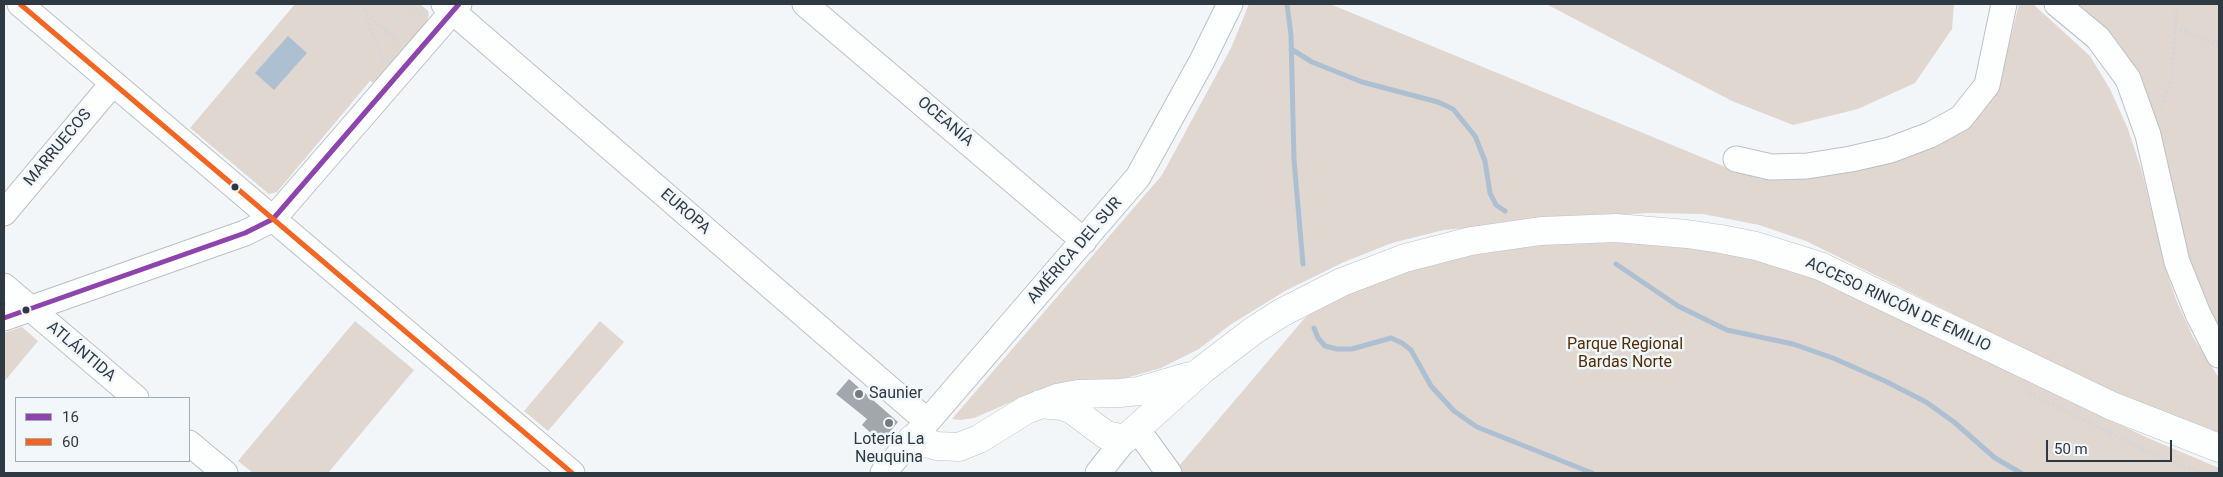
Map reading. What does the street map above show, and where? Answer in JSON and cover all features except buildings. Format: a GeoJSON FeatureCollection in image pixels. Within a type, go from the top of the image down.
{"type":"FeatureCollection","features":[{"type":"Feature","properties":{"kind":"main road","name":"ACCESO RINCÓN DE EMILIO"},"geometry":{"type":"LineString","coordinates":[[1131,434],[1202,370],[1281,313],[1342,282],[1405,258],[1471,240],[1582,228],[1651,230],[1687,234],[1756,246],[1820,266],[2080,391],[2158,425],[2219,448]]}},
{"type":"Feature","properties":{"kind":"main road","name":"ACCESO RINCÓN DE EMILIO"},"geometry":{"type":"LineString","coordinates":[[919,430],[948,448],[969,444],[1014,416],[1040,404],[1068,395],[1139,391],[1177,381],[1202,370]]}},
{"type":"Feature","properties":{"kind":"main road"},"geometry":{"type":"LineString","coordinates":[[1040,404],[1071,409],[1106,435],[1131,434]]}},
{"type":"Feature","properties":{"kind":"street"},"geometry":{"type":"LineString","coordinates":[[20,4],[572,473]]}},
{"type":"Feature","properties":{"kind":"street","name":"OCEANÍA"},"geometry":{"type":"LineString","coordinates":[[805,4],[1084,241]]}},
{"type":"Feature","properties":{"kind":"street","name":"AMÉRICA DEL SUR"},"geometry":{"type":"LineString","coordinates":[[883,473],[1127,191],[1148,162],[1230,4]]}},
{"type":"Feature","properties":{"kind":"street"},"geometry":{"type":"LineString","coordinates":[[1736,158],[1771,167],[1807,166],[1890,150],[1930,136],[1961,118],[1987,85],[2004,4]]}},
{"type":"Feature","properties":{"kind":"street"},"geometry":{"type":"LineString","coordinates":[[2057,4],[2098,38],[2128,79],[2148,135],[2177,262],[2198,314],[2219,355]]}},
{"type":"Feature","properties":{"kind":"street"},"geometry":{"type":"LineString","coordinates":[[4,318],[245,233],[273,219],[452,6]]}},
{"type":"Feature","properties":{"kind":"street","name":"EUROPA"},"geometry":{"type":"LineString","coordinates":[[452,6],[919,430]]}},
{"type":"Feature","properties":{"kind":"street","name":"MARRUECOS"},"geometry":{"type":"LineString","coordinates":[[4,214],[113,82]]}},
{"type":"Feature","properties":{"kind":"street","name":"ATLÁNTIDA"},"geometry":{"type":"LineString","coordinates":[[4,286],[135,397]]}},
{"type":"Feature","properties":{"kind":"street"},"geometry":{"type":"LineString","coordinates":[[1131,434],[1169,473]]}},
{"type":"Feature","properties":{"kind":"street","name":"ACCESO RINCÓN DE EMILIO"},"geometry":{"type":"LineString","coordinates":[[1098,473],[1131,434]]}},
{"type":"Feature","properties":{"kind":"street"},"geometry":{"type":"LineString","coordinates":[[190,444],[225,473]]}},
{"type":"Feature","properties":{"kind":"path"},"geometry":{"type":"LineString","coordinates":[[364,4],[365,13],[386,66]]}},
{"type":"Feature","properties":{"kind":"path"},"geometry":{"type":"LineString","coordinates":[[2148,135],[2171,83],[2177,4]]}},
{"type":"Feature","properties":{"kind":"path"},"geometry":{"type":"LineString","coordinates":[[365,13],[402,46]]}},
{"type":"Feature","properties":{"kind":"path"},"geometry":{"type":"LineString","coordinates":[[2176,27],[2219,46]]}},
{"type":"Feature","properties":{"kind":"path"},"geometry":{"type":"LineString","coordinates":[[2024,390],[2157,456],[2204,473]]}},
{"type":"Feature","properties":{"kind":"green space"},"geometry":{"type":"Polygon","coordinates":[[[295,4],[420,4],[428,11],[429,15],[426,23],[375,84],[370,81],[277,192],[269,194],[190,128],[295,4]]]}},
{"type":"Feature","properties":{"kind":"green space"},"geometry":{"type":"Polygon","coordinates":[[[1249,4],[1330,4],[1728,168],[1761,179],[1797,179],[1932,146],[1961,133],[1983,112],[1999,86],[2019,4],[2033,4],[2090,56],[2110,89],[2128,129],[2142,172],[2166,270],[2177,302],[2193,337],[2219,378],[2219,434],[2120,396],[1806,241],[1759,225],[1703,214],[1647,213],[1444,230],[1392,243],[1344,262],[1285,291],[1230,325],[1199,349],[1161,368],[1126,378],[1039,390],[974,418],[952,419],[1162,175],[1231,48],[1249,4]]]}},
{"type":"Feature","properties":{"kind":"green space"},"geometry":{"type":"Polygon","coordinates":[[[1546,4],[1954,4],[1952,29],[1915,83],[1858,109],[1793,125],[1732,101],[1546,4]]]}},
{"type":"Feature","properties":{"kind":"green space"},"geometry":{"type":"Polygon","coordinates":[[[2057,4],[2219,4],[2219,355],[2128,79],[2057,4]]]}},
{"type":"Feature","properties":{"kind":"green space","name":"Parque Regional Bardas Norte"},"geometry":{"type":"Polygon","coordinates":[[[1634,237],[1781,262],[2148,438],[2219,468],[2219,473],[1173,473],[1303,320],[1315,309],[1359,286],[1489,247],[1634,237]]]}},
{"type":"Feature","properties":{"kind":"green space"},"geometry":{"type":"Polygon","coordinates":[[[355,321],[414,370],[328,473],[253,473],[238,461],[355,321]]]}},
{"type":"Feature","properties":{"kind":"green space"},"geometry":{"type":"Polygon","coordinates":[[[600,321],[624,342],[548,431],[524,411],[600,321]]]}},
{"type":"Feature","properties":{"kind":"green space"},"geometry":{"type":"Polygon","coordinates":[[[22,327],[38,341],[4,382],[4,333],[22,327]]]}},
{"type":"Feature","properties":{"kind":"water"},"geometry":{"type":"Polygon","coordinates":[[[288,36],[307,53],[274,90],[255,73],[288,36]]]}},
{"type":"Feature","properties":{"kind":"waterway"},"geometry":{"type":"LineString","coordinates":[[1287,4],[1291,35],[1294,160],[1303,264]]}},
{"type":"Feature","properties":{"kind":"waterway"},"geometry":{"type":"LineString","coordinates":[[1291,49],[1312,62],[1362,82],[1438,102],[1453,109],[1475,136],[1485,161],[1490,193],[1496,205],[1505,211]]}},
{"type":"Feature","properties":{"kind":"waterway"},"geometry":{"type":"LineString","coordinates":[[1616,264],[1678,306],[1727,330],[1793,344],[1833,358],[1926,402],[1954,422],[1995,458],[2021,473]]}},
{"type":"Feature","properties":{"kind":"waterway"},"geometry":{"type":"LineString","coordinates":[[1314,328],[1318,338],[1325,346],[1337,349],[1352,349],[1391,338],[1402,343],[1411,350],[1431,386],[1454,411],[1477,427],[1592,473]]}},
{"type":"Feature","properties":{"kind":"transit line","name":"60"},"geometry":{"type":"LineString","coordinates":[[20,4],[572,473]]}},
{"type":"Feature","properties":{"kind":"transit line","name":"16"},"geometry":{"type":"LineString","coordinates":[[4,318],[245,233],[273,219],[459,4]]}},
{"type":"Feature","properties":{"kind":"place","name":"Saunier"},"geometry":{"type":"Point","coordinates":[859,394]}},
{"type":"Feature","properties":{"kind":"place","name":"Lotería La Neuquina"},"geometry":{"type":"Point","coordinates":[889,423]}}]}
